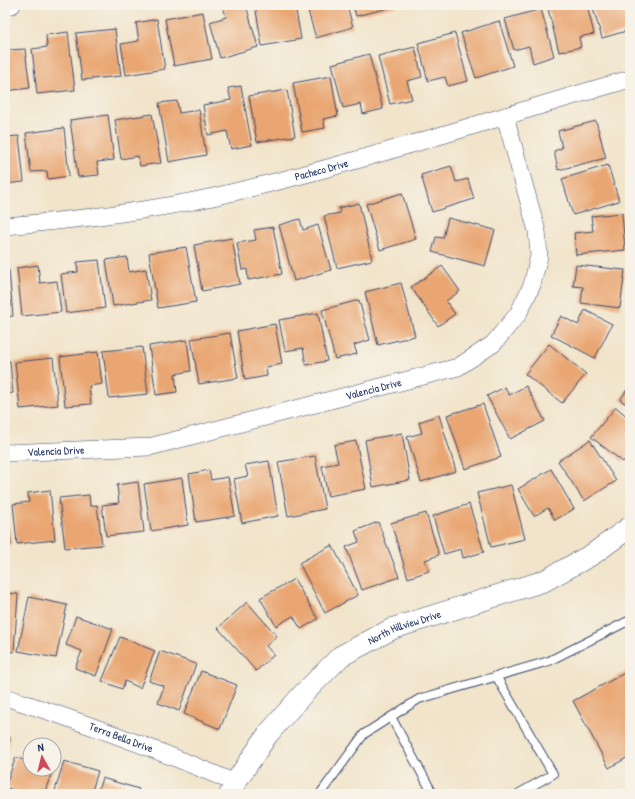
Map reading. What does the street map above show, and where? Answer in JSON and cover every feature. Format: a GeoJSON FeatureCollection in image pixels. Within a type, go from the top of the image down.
{"type":"FeatureCollection","features":[{"type":"Feature","properties":{"kind":"street"},"geometry":{"type":"LineString","coordinates":[[5,6],[12,5]]}},
{"type":"Feature","properties":{"kind":"street","name":"Pacheco Drive"},"geometry":{"type":"LineString","coordinates":[[5,226],[88,219],[212,197],[355,161],[630,79]]}},
{"type":"Feature","properties":{"kind":"street","name":"Valencia Drive"},"geometry":{"type":"LineString","coordinates":[[5,453],[149,447],[458,367],[493,344],[518,314],[532,285],[539,256],[537,231],[504,116]]}},
{"type":"Feature","properties":{"kind":"street","name":"North Hillview Drive"},"geometry":{"type":"LineString","coordinates":[[233,789],[268,734],[302,694],[341,656],[394,628],[544,581],[593,554],[630,527]]}},
{"type":"Feature","properties":{"kind":"street","name":"Terra Bella Drive"},"geometry":{"type":"LineString","coordinates":[[5,697],[71,718],[180,758],[233,789]]}},
{"type":"Feature","properties":{"kind":"lane"},"geometry":{"type":"LineString","coordinates":[[320,794],[364,734],[419,699],[549,661],[630,620]]}},
{"type":"Feature","properties":{"kind":"lane"},"geometry":{"type":"LineString","coordinates":[[496,676],[553,774],[518,794]]}},
{"type":"Feature","properties":{"kind":"lane"},"geometry":{"type":"LineString","coordinates":[[391,717],[433,794]]}},
{"type":"Feature","properties":{"kind":"building"},"geometry":{"type":"Polygon","coordinates":[[[246,5],[258,47],[220,58],[210,22],[226,17],[223,6],[246,5]]]}},
{"type":"Feature","properties":{"kind":"building"},"geometry":{"type":"Polygon","coordinates":[[[255,5],[295,5],[301,39],[262,46],[255,5]]]}},
{"type":"Feature","properties":{"kind":"building"},"geometry":{"type":"Polygon","coordinates":[[[315,5],[347,5],[353,27],[316,38],[308,11],[316,9],[315,5]]]}},
{"type":"Feature","properties":{"kind":"building"},"geometry":{"type":"Polygon","coordinates":[[[353,5],[397,5],[397,6],[356,16],[353,5]]]}},
{"type":"Feature","properties":{"kind":"building"},"geometry":{"type":"Polygon","coordinates":[[[547,5],[587,5],[594,34],[579,37],[581,47],[559,52],[547,5]]]}},
{"type":"Feature","properties":{"kind":"building"},"geometry":{"type":"Polygon","coordinates":[[[592,5],[630,5],[630,30],[602,38],[592,5]]]}},
{"type":"Feature","properties":{"kind":"building"},"geometry":{"type":"Polygon","coordinates":[[[541,9],[554,56],[533,63],[529,46],[514,50],[505,19],[541,9]]]}},
{"type":"Feature","properties":{"kind":"building"},"geometry":{"type":"Polygon","coordinates":[[[203,12],[212,59],[174,66],[165,19],[203,12]]]}},
{"type":"Feature","properties":{"kind":"building"},"geometry":{"type":"Polygon","coordinates":[[[157,19],[165,69],[126,75],[121,44],[139,41],[136,23],[157,19]]]}},
{"type":"Feature","properties":{"kind":"building"},"geometry":{"type":"Polygon","coordinates":[[[499,21],[513,66],[476,78],[461,33],[499,21]]]}},
{"type":"Feature","properties":{"kind":"building"},"geometry":{"type":"Polygon","coordinates":[[[115,29],[121,76],[82,80],[76,33],[115,29]]]}},
{"type":"Feature","properties":{"kind":"building"},"geometry":{"type":"Polygon","coordinates":[[[68,32],[75,90],[37,94],[32,49],[47,47],[46,35],[68,32]]]}},
{"type":"Feature","properties":{"kind":"building"},"geometry":{"type":"Polygon","coordinates":[[[455,33],[468,81],[448,86],[445,77],[428,81],[418,43],[455,33]]]}},
{"type":"Feature","properties":{"kind":"building"},"geometry":{"type":"Polygon","coordinates":[[[5,41],[8,41],[9,50],[25,49],[30,88],[5,91],[5,41]]]}},
{"type":"Feature","properties":{"kind":"building"},"geometry":{"type":"Polygon","coordinates":[[[415,47],[422,77],[407,81],[412,99],[390,104],[378,56],[415,47]]]}},
{"type":"Feature","properties":{"kind":"building"},"geometry":{"type":"Polygon","coordinates":[[[369,54],[383,109],[363,114],[361,104],[343,108],[332,64],[369,54]]]}},
{"type":"Feature","properties":{"kind":"building"},"geometry":{"type":"Polygon","coordinates":[[[331,76],[338,116],[323,119],[325,128],[302,132],[293,83],[331,76]]]}},
{"type":"Feature","properties":{"kind":"building"},"geometry":{"type":"Polygon","coordinates":[[[241,86],[252,145],[231,149],[227,131],[208,135],[203,105],[231,100],[228,88],[241,86]]]}},
{"type":"Feature","properties":{"kind":"building"},"geometry":{"type":"Polygon","coordinates":[[[287,90],[295,136],[257,142],[249,96],[287,90]]]}},
{"type":"Feature","properties":{"kind":"building"},"geometry":{"type":"Polygon","coordinates":[[[177,101],[179,113],[199,110],[206,155],[169,162],[159,103],[177,101]]]}},
{"type":"Feature","properties":{"kind":"building"},"geometry":{"type":"Polygon","coordinates":[[[152,114],[161,163],[140,166],[138,156],[121,159],[115,120],[152,114]]]}},
{"type":"Feature","properties":{"kind":"building"},"geometry":{"type":"Polygon","coordinates":[[[108,115],[114,160],[97,162],[99,175],[78,177],[70,120],[108,115]]]}},
{"type":"Feature","properties":{"kind":"building"},"geometry":{"type":"Polygon","coordinates":[[[596,121],[606,158],[558,170],[554,151],[562,148],[558,131],[596,121]]]}},
{"type":"Feature","properties":{"kind":"building"},"geometry":{"type":"Polygon","coordinates":[[[64,128],[69,176],[48,179],[47,171],[31,172],[26,133],[64,128]]]}},
{"type":"Feature","properties":{"kind":"building"},"geometry":{"type":"Polygon","coordinates":[[[19,136],[24,182],[5,184],[5,137],[19,136]]]}},
{"type":"Feature","properties":{"kind":"building"},"geometry":{"type":"Polygon","coordinates":[[[608,165],[619,201],[573,215],[562,179],[608,165]]]}},
{"type":"Feature","properties":{"kind":"building"},"geometry":{"type":"Polygon","coordinates":[[[451,166],[456,182],[468,179],[474,199],[432,212],[421,175],[451,166]]]}},
{"type":"Feature","properties":{"kind":"building"},"geometry":{"type":"Polygon","coordinates":[[[402,193],[416,239],[380,250],[366,204],[402,193]]]}},
{"type":"Feature","properties":{"kind":"building"},"geometry":{"type":"Polygon","coordinates":[[[359,203],[372,260],[337,268],[324,216],[340,213],[339,208],[359,203]]]}},
{"type":"Feature","properties":{"kind":"building"},"geometry":{"type":"Polygon","coordinates":[[[622,213],[625,250],[576,255],[574,233],[593,231],[591,216],[622,213]]]}},
{"type":"Feature","properties":{"kind":"building"},"geometry":{"type":"Polygon","coordinates":[[[448,218],[495,230],[485,266],[432,252],[436,237],[443,238],[448,218]]]}},
{"type":"Feature","properties":{"kind":"building"},"geometry":{"type":"Polygon","coordinates":[[[300,219],[303,230],[318,225],[331,270],[294,281],[279,225],[300,219]]]}},
{"type":"Feature","properties":{"kind":"building"},"geometry":{"type":"Polygon","coordinates":[[[273,227],[282,274],[248,280],[247,269],[242,270],[237,243],[256,240],[254,230],[273,227]]]}},
{"type":"Feature","properties":{"kind":"building"},"geometry":{"type":"Polygon","coordinates":[[[232,238],[240,284],[202,291],[194,245],[232,238]]]}},
{"type":"Feature","properties":{"kind":"building"},"geometry":{"type":"Polygon","coordinates":[[[186,247],[196,302],[158,308],[149,253],[186,247]]]}},
{"type":"Feature","properties":{"kind":"building"},"geometry":{"type":"Polygon","coordinates":[[[127,257],[129,272],[146,269],[151,300],[113,306],[106,260],[127,257]]]}},
{"type":"Feature","properties":{"kind":"building"},"geometry":{"type":"Polygon","coordinates":[[[99,260],[105,308],[66,313],[61,274],[78,272],[77,262],[99,260]]]}},
{"type":"Feature","properties":{"kind":"building"},"geometry":{"type":"Polygon","coordinates":[[[38,265],[40,283],[57,281],[61,312],[22,316],[17,268],[38,265]]]}},
{"type":"Feature","properties":{"kind":"building"},"geometry":{"type":"Polygon","coordinates":[[[576,265],[625,270],[620,308],[581,303],[583,287],[573,286],[576,265]]]}},
{"type":"Feature","properties":{"kind":"building"},"geometry":{"type":"Polygon","coordinates":[[[442,266],[460,291],[446,301],[455,314],[438,326],[411,287],[442,266]]]}},
{"type":"Feature","properties":{"kind":"building"},"geometry":{"type":"Polygon","coordinates":[[[5,270],[9,270],[13,316],[5,317],[5,270]]]}},
{"type":"Feature","properties":{"kind":"building"},"geometry":{"type":"Polygon","coordinates":[[[401,283],[415,336],[378,345],[365,292],[401,283]]]}},
{"type":"Feature","properties":{"kind":"building"},"geometry":{"type":"Polygon","coordinates":[[[359,300],[370,340],[354,345],[357,354],[335,359],[322,310],[359,300]]]}},
{"type":"Feature","properties":{"kind":"building"},"geometry":{"type":"Polygon","coordinates":[[[585,310],[612,324],[595,358],[551,335],[561,316],[578,325],[585,310]]]}},
{"type":"Feature","properties":{"kind":"building"},"geometry":{"type":"Polygon","coordinates":[[[318,313],[327,361],[306,365],[303,348],[285,351],[279,320],[318,313]]]}},
{"type":"Feature","properties":{"kind":"building"},"geometry":{"type":"Polygon","coordinates":[[[275,324],[282,364],[266,367],[267,376],[245,380],[237,331],[275,324]]]}},
{"type":"Feature","properties":{"kind":"building"},"geometry":{"type":"Polygon","coordinates":[[[230,333],[238,378],[199,384],[191,339],[230,333]]]}},
{"type":"Feature","properties":{"kind":"building"},"geometry":{"type":"Polygon","coordinates":[[[187,340],[191,371],[175,374],[177,392],[156,395],[149,346],[187,340]]]}},
{"type":"Feature","properties":{"kind":"building"},"geometry":{"type":"Polygon","coordinates":[[[549,344],[586,374],[562,403],[525,374],[549,344]]]}},
{"type":"Feature","properties":{"kind":"building"},"geometry":{"type":"Polygon","coordinates":[[[142,347],[148,394],[109,398],[103,351],[142,347]]]}},
{"type":"Feature","properties":{"kind":"building"},"geometry":{"type":"Polygon","coordinates":[[[98,352],[102,384],[89,386],[91,404],[65,406],[60,357],[98,352]]]}},
{"type":"Feature","properties":{"kind":"building"},"geometry":{"type":"Polygon","coordinates":[[[53,358],[58,405],[20,409],[15,362],[53,358]]]}},
{"type":"Feature","properties":{"kind":"building"},"geometry":{"type":"Polygon","coordinates":[[[5,361],[10,361],[13,393],[5,394],[5,361]]]}},
{"type":"Feature","properties":{"kind":"building"},"geometry":{"type":"Polygon","coordinates":[[[630,385],[630,406],[620,400],[630,385]]]}},
{"type":"Feature","properties":{"kind":"building"},"geometry":{"type":"Polygon","coordinates":[[[526,386],[545,421],[510,439],[487,396],[505,387],[509,395],[526,386]]]}},
{"type":"Feature","properties":{"kind":"building"},"geometry":{"type":"Polygon","coordinates":[[[483,404],[501,457],[465,469],[447,415],[483,404]]]}},
{"type":"Feature","properties":{"kind":"building"},"geometry":{"type":"Polygon","coordinates":[[[616,407],[630,419],[630,453],[623,462],[591,437],[616,407]]]}},
{"type":"Feature","properties":{"kind":"building"},"geometry":{"type":"Polygon","coordinates":[[[439,415],[456,471],[421,482],[407,437],[422,433],[419,422],[439,415]]]}},
{"type":"Feature","properties":{"kind":"building"},"geometry":{"type":"Polygon","coordinates":[[[402,433],[410,480],[373,487],[365,440],[402,433]]]}},
{"type":"Feature","properties":{"kind":"building"},"geometry":{"type":"Polygon","coordinates":[[[590,440],[616,481],[584,501],[558,461],[590,440]]]}},
{"type":"Feature","properties":{"kind":"building"},"geometry":{"type":"Polygon","coordinates":[[[356,441],[366,489],[328,496],[322,466],[338,463],[334,445],[356,441]]]}},
{"type":"Feature","properties":{"kind":"building"},"geometry":{"type":"Polygon","coordinates":[[[315,456],[325,509],[288,516],[278,462],[315,456]]]}},
{"type":"Feature","properties":{"kind":"building"},"geometry":{"type":"Polygon","coordinates":[[[269,461],[278,516],[242,523],[234,479],[248,476],[245,465],[269,461]]]}},
{"type":"Feature","properties":{"kind":"building"},"geometry":{"type":"Polygon","coordinates":[[[551,469],[574,509],[555,520],[548,508],[534,516],[518,489],[551,469]]]}},
{"type":"Feature","properties":{"kind":"building"},"geometry":{"type":"Polygon","coordinates":[[[209,470],[211,480],[228,477],[235,516],[196,522],[189,474],[209,470]]]}},
{"type":"Feature","properties":{"kind":"building"},"geometry":{"type":"Polygon","coordinates":[[[182,478],[188,525],[151,531],[144,484],[182,478]]]}},
{"type":"Feature","properties":{"kind":"building"},"geometry":{"type":"Polygon","coordinates":[[[138,482],[144,532],[106,536],[102,505],[119,503],[117,485],[138,482]]]}},
{"type":"Feature","properties":{"kind":"building"},"geometry":{"type":"Polygon","coordinates":[[[511,485],[525,539],[491,547],[477,493],[511,485]]]}},
{"type":"Feature","properties":{"kind":"building"},"geometry":{"type":"Polygon","coordinates":[[[50,490],[55,540],[17,544],[13,504],[29,502],[28,493],[50,490]]]}},
{"type":"Feature","properties":{"kind":"building"},"geometry":{"type":"Polygon","coordinates":[[[89,495],[90,506],[97,505],[102,545],[65,548],[59,498],[89,495]]]}},
{"type":"Feature","properties":{"kind":"building"},"geometry":{"type":"Polygon","coordinates":[[[5,497],[11,545],[5,545],[5,497]]]}},
{"type":"Feature","properties":{"kind":"building"},"geometry":{"type":"Polygon","coordinates":[[[469,504],[484,552],[463,558],[461,549],[444,554],[433,516],[469,504]]]}},
{"type":"Feature","properties":{"kind":"building"},"geometry":{"type":"Polygon","coordinates":[[[426,513],[439,555],[425,560],[429,571],[408,578],[391,523],[426,513]]]}},
{"type":"Feature","properties":{"kind":"building"},"geometry":{"type":"Polygon","coordinates":[[[378,522],[399,577],[362,590],[346,547],[359,542],[355,531],[378,522]]]}},
{"type":"Feature","properties":{"kind":"building"},"geometry":{"type":"Polygon","coordinates":[[[332,545],[358,595],[325,613],[299,563],[332,545]]]}},
{"type":"Feature","properties":{"kind":"building"},"geometry":{"type":"Polygon","coordinates":[[[294,579],[318,619],[301,629],[293,616],[276,626],[260,598],[294,579]]]}},
{"type":"Feature","properties":{"kind":"building"},"geometry":{"type":"Polygon","coordinates":[[[5,593],[18,594],[14,652],[5,651],[5,593]]]}},
{"type":"Feature","properties":{"kind":"building"},"geometry":{"type":"Polygon","coordinates":[[[29,597],[67,605],[56,658],[18,651],[29,597]]]}},
{"type":"Feature","properties":{"kind":"building"},"geometry":{"type":"Polygon","coordinates":[[[247,602],[277,636],[266,646],[274,655],[256,671],[218,628],[247,602]]]}},
{"type":"Feature","properties":{"kind":"building"},"geometry":{"type":"Polygon","coordinates":[[[76,616],[113,629],[96,676],[75,668],[82,651],[66,645],[76,616]]]}},
{"type":"Feature","properties":{"kind":"building"},"geometry":{"type":"Polygon","coordinates":[[[120,637],[155,651],[140,688],[125,681],[122,689],[102,681],[120,637]]]}},
{"type":"Feature","properties":{"kind":"building"},"geometry":{"type":"Polygon","coordinates":[[[160,651],[196,664],[179,711],[158,703],[164,686],[149,681],[160,651]]]}},
{"type":"Feature","properties":{"kind":"building"},"geometry":{"type":"Polygon","coordinates":[[[630,670],[630,756],[609,768],[573,701],[630,670]]]}},
{"type":"Feature","properties":{"kind":"building"},"geometry":{"type":"Polygon","coordinates":[[[201,671],[237,685],[220,729],[184,714],[201,671]]]}},
{"type":"Feature","properties":{"kind":"building"},"geometry":{"type":"Polygon","coordinates":[[[5,736],[10,737],[6,758],[5,757],[5,736]]]}},
{"type":"Feature","properties":{"kind":"building"},"geometry":{"type":"Polygon","coordinates":[[[16,757],[22,760],[22,777],[50,777],[44,794],[23,794],[5,787],[16,757]]]}},
{"type":"Feature","properties":{"kind":"building"},"geometry":{"type":"Polygon","coordinates":[[[64,761],[98,771],[91,794],[54,794],[59,777],[62,777],[64,761]]]}},
{"type":"Feature","properties":{"kind":"building"},"geometry":{"type":"Polygon","coordinates":[[[102,778],[139,789],[137,794],[97,794],[102,778]]]}}]}
